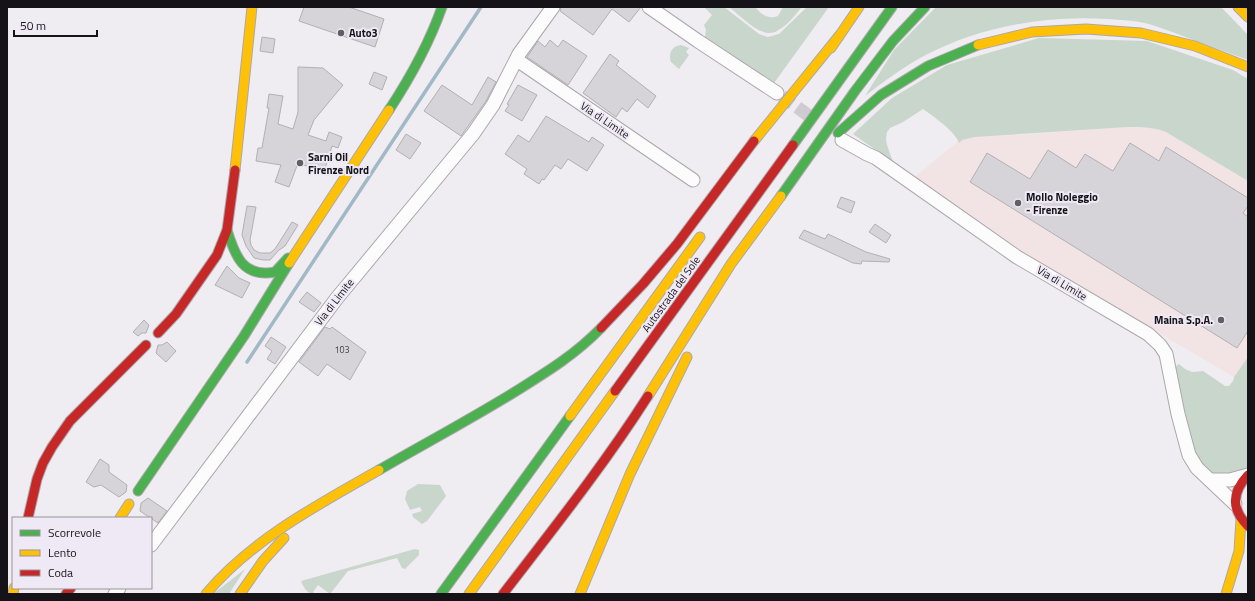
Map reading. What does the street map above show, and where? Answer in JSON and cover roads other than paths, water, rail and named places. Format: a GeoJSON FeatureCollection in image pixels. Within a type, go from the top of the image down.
{"type":"FeatureCollection","features":[{"type":"Feature","properties":{"kind":"main road"},"geometry":{"type":"LineString","coordinates":[[158,333],[176,314],[218,255],[227,230],[238,145],[252,7]]}},
{"type":"Feature","properties":{"kind":"main road"},"geometry":{"type":"LineString","coordinates":[[138,491],[244,336],[298,248],[408,81],[434,30],[442,7]]}},
{"type":"Feature","properties":{"kind":"main road"},"geometry":{"type":"LineString","coordinates":[[776,128],[859,7]]}},
{"type":"Feature","properties":{"kind":"main road","name":"Autostrada del Sole"},"geometry":{"type":"LineString","coordinates":[[468,594],[892,7]]}},
{"type":"Feature","properties":{"kind":"main road"},"geometry":{"type":"LineString","coordinates":[[503,594],[597,472],[731,264],[893,41],[925,7]]}},
{"type":"Feature","properties":{"kind":"main road"},"geometry":{"type":"LineString","coordinates":[[1238,7],[1248,17]]}},
{"type":"Feature","properties":{"kind":"main road"},"geometry":{"type":"LineString","coordinates":[[793,180],[852,118],[901,80],[930,63],[952,53],[980,42],[1014,33],[1038,28],[1088,26],[1139,30],[1192,43],[1248,67]]}},
{"type":"Feature","properties":{"kind":"main road"},"geometry":{"type":"LineString","coordinates":[[206,594],[221,576],[257,546],[309,510],[487,409],[543,374],[572,354],[596,334],[677,244],[703,211],[743,155],[839,36]]}},
{"type":"Feature","properties":{"kind":"main road"},"geometry":{"type":"LineString","coordinates":[[227,230],[237,259],[246,268],[260,273],[275,271],[298,248]]}},
{"type":"Feature","properties":{"kind":"main road","name":"Autostrada del Sole"},"geometry":{"type":"LineString","coordinates":[[441,594],[705,230]]}},
{"type":"Feature","properties":{"kind":"main road"},"geometry":{"type":"LineString","coordinates":[[715,306],[752,237]]}},
{"type":"Feature","properties":{"kind":"main road"},"geometry":{"type":"LineString","coordinates":[[644,367],[667,320]]}},
{"type":"Feature","properties":{"kind":"main road"},"geometry":{"type":"LineString","coordinates":[[28,517],[37,479],[43,463],[52,447],[70,421],[146,345]]}},
{"type":"Feature","properties":{"kind":"main road"},"geometry":{"type":"LineString","coordinates":[[580,594],[631,472],[691,349]]}},
{"type":"Feature","properties":{"kind":"main road"},"geometry":{"type":"LineString","coordinates":[[1248,475],[1239,484],[1235,494],[1237,512],[1248,526]]}},
{"type":"Feature","properties":{"kind":"main road"},"geometry":{"type":"LineString","coordinates":[[121,517],[129,504]]}},
{"type":"Feature","properties":{"kind":"main road"},"geometry":{"type":"LineString","coordinates":[[240,594],[263,561],[309,510]]}},
{"type":"Feature","properties":{"kind":"main road"},"geometry":{"type":"LineString","coordinates":[[1226,594],[1239,551],[1241,519]]}},
{"type":"Feature","properties":{"kind":"street","name":"Via di Limite"},"geometry":{"type":"LineString","coordinates":[[152,545],[337,298],[473,134],[493,105],[519,54],[553,7]]}},
{"type":"Feature","properties":{"kind":"street"},"geometry":{"type":"LineString","coordinates":[[649,7],[777,93]]}},
{"type":"Feature","properties":{"kind":"street","name":"Via di Limite"},"geometry":{"type":"LineString","coordinates":[[517,60],[693,180]]}},
{"type":"Feature","properties":{"kind":"street","name":"Via di Limite"},"geometry":{"type":"LineString","coordinates":[[842,140],[876,158],[1017,256],[1148,334],[1160,345],[1166,354],[1178,414],[1189,455],[1197,468],[1235,504]]}},
{"type":"Feature","properties":{"kind":"street"},"geometry":{"type":"LineString","coordinates":[[1210,480],[1230,480],[1248,475]]}},
{"type":"Feature","properties":{"kind":"waterway"},"geometry":{"type":"LineString","coordinates":[[247,362],[481,7]]}},
{"type":"Feature","properties":{"kind":"tunnel"},"geometry":{"type":"LineString","coordinates":[[782,96],[816,121]]}},
{"type":"Feature","properties":{"kind":"place","name":"Auto3"},"geometry":{"type":"Point","coordinates":[341,33]}},
{"type":"Feature","properties":{"kind":"place","name":"Sarni Oil Firenze Nord"},"geometry":{"type":"Point","coordinates":[300,163]}},
{"type":"Feature","properties":{"kind":"place","name":"Mollo Noleggio - Firenze"},"geometry":{"type":"Point","coordinates":[1018,203]}},
{"type":"Feature","properties":{"kind":"place","name":"Maina S.p.A."},"geometry":{"type":"Point","coordinates":[1221,320]}}]}
